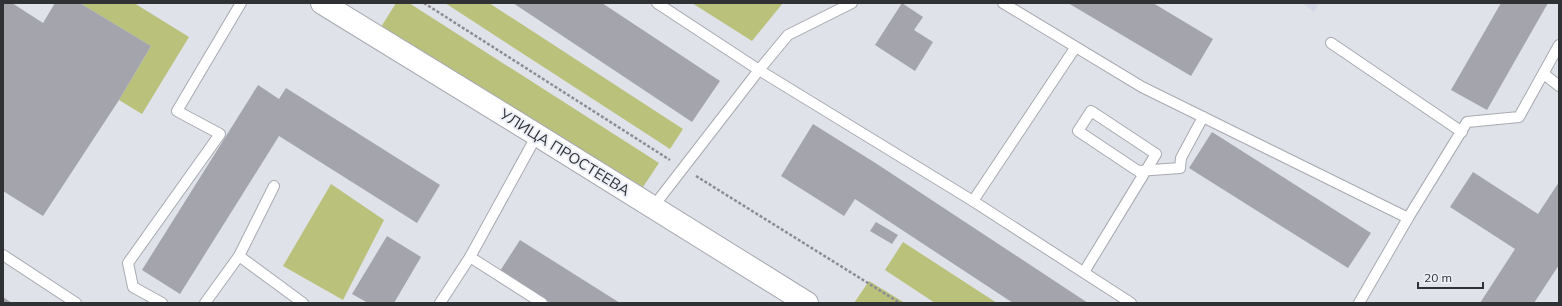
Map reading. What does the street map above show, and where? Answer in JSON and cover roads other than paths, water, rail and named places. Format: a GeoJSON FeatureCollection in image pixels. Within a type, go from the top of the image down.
{"type":"FeatureCollection","features":[{"type":"Feature","properties":{"kind":"street","name":"УЛИЦА ПРОСТЕЕВА"},"geometry":{"type":"LineString","coordinates":[[322,3],[807,303]]}},
{"type":"Feature","properties":{"kind":"lane"},"geometry":{"type":"LineString","coordinates":[[162,303],[133,287],[128,263],[220,134],[177,111],[241,3]]}},
{"type":"Feature","properties":{"kind":"lane"},"geometry":{"type":"LineString","coordinates":[[657,3],[759,70],[973,201],[1131,303]]}},
{"type":"Feature","properties":{"kind":"lane"},"geometry":{"type":"LineString","coordinates":[[653,207],[759,70],[788,35],[852,3]]}},
{"type":"Feature","properties":{"kind":"lane"},"geometry":{"type":"LineString","coordinates":[[1003,3],[1075,48],[1142,87],[1202,118],[1408,218]]}},
{"type":"Feature","properties":{"kind":"lane"},"geometry":{"type":"LineString","coordinates":[[1331,43],[1462,132]]}},
{"type":"Feature","properties":{"kind":"lane"},"geometry":{"type":"LineString","coordinates":[[1359,303],[1408,218],[1467,122],[1519,117],[1559,45]]}},
{"type":"Feature","properties":{"kind":"lane"},"geometry":{"type":"LineString","coordinates":[[973,201],[1075,48]]}},
{"type":"Feature","properties":{"kind":"lane"},"geometry":{"type":"LineString","coordinates":[[1544,74],[1559,86]]}},
{"type":"Feature","properties":{"kind":"lane"},"geometry":{"type":"LineString","coordinates":[[1084,272],[1146,171],[1156,154],[1091,111],[1078,131],[1138,171],[1146,171],[1180,168],[1181,158],[1202,118]]}},
{"type":"Feature","properties":{"kind":"lane"},"geometry":{"type":"LineString","coordinates":[[440,303],[470,257],[537,135]]}},
{"type":"Feature","properties":{"kind":"lane"},"geometry":{"type":"LineString","coordinates":[[205,303],[239,256],[274,186]]}},
{"type":"Feature","properties":{"kind":"lane"},"geometry":{"type":"LineString","coordinates":[[3,255],[76,303]]}},
{"type":"Feature","properties":{"kind":"lane"},"geometry":{"type":"LineString","coordinates":[[239,256],[303,303]]}},
{"type":"Feature","properties":{"kind":"lane"},"geometry":{"type":"LineString","coordinates":[[470,257],[542,303]]}}]}
